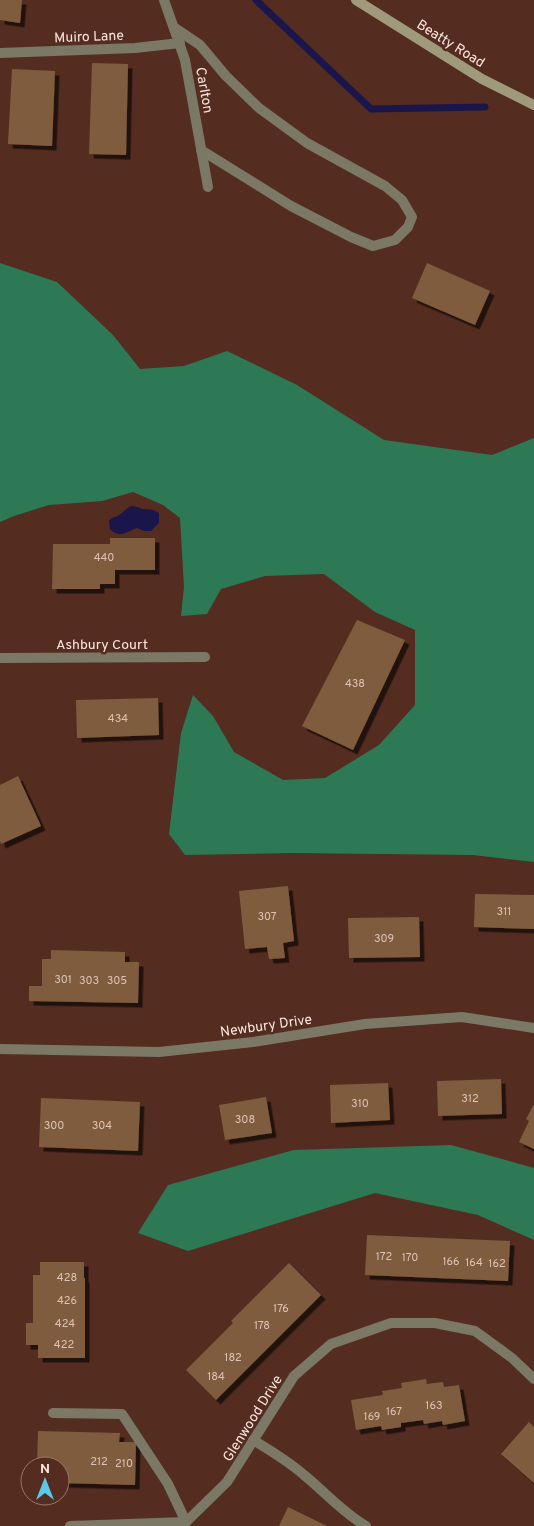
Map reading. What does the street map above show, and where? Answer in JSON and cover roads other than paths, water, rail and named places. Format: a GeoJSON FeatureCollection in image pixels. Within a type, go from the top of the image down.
{"type":"FeatureCollection","features":[{"type":"Feature","properties":{"kind":"street","name":"Carlton"},"geometry":{"type":"LineString","coordinates":[[164,0],[186,60],[208,187]]}},
{"type":"Feature","properties":{"kind":"street","name":"Beatty Road"},"geometry":{"type":"LineString","coordinates":[[356,0],[482,79],[534,105]]}},
{"type":"Feature","properties":{"kind":"street"},"geometry":{"type":"LineString","coordinates":[[175,28],[200,45],[226,76],[259,108],[307,143],[385,186],[402,200],[412,217],[408,226],[395,240],[373,246],[351,237],[291,206],[201,150]]}},
{"type":"Feature","properties":{"kind":"street","name":"Muiro Lane"},"geometry":{"type":"LineString","coordinates":[[0,53],[135,48],[180,43]]}},
{"type":"Feature","properties":{"kind":"street","name":"Ashbury Court"},"geometry":{"type":"LineString","coordinates":[[0,658],[205,657]]}},
{"type":"Feature","properties":{"kind":"street","name":"Newbury Drive"},"geometry":{"type":"LineString","coordinates":[[0,1049],[159,1052],[253,1042],[365,1024],[462,1017],[534,1028]]}},
{"type":"Feature","properties":{"kind":"street","name":"Glenwood Drive"},"geometry":{"type":"LineString","coordinates":[[187,1524],[227,1482],[294,1376],[331,1344],[391,1323],[435,1322],[475,1331],[512,1358],[534,1378]]}},
{"type":"Feature","properties":{"kind":"street"},"geometry":{"type":"LineString","coordinates":[[52,1413],[122,1414],[168,1484],[187,1524],[70,1526]]}},
{"type":"Feature","properties":{"kind":"street"},"geometry":{"type":"LineString","coordinates":[[253,1440],[283,1458],[353,1518],[366,1526]]}},
{"type":"Feature","properties":{"kind":"waterway"},"geometry":{"type":"LineString","coordinates":[[256,0],[371,109],[485,107]]}}]}
